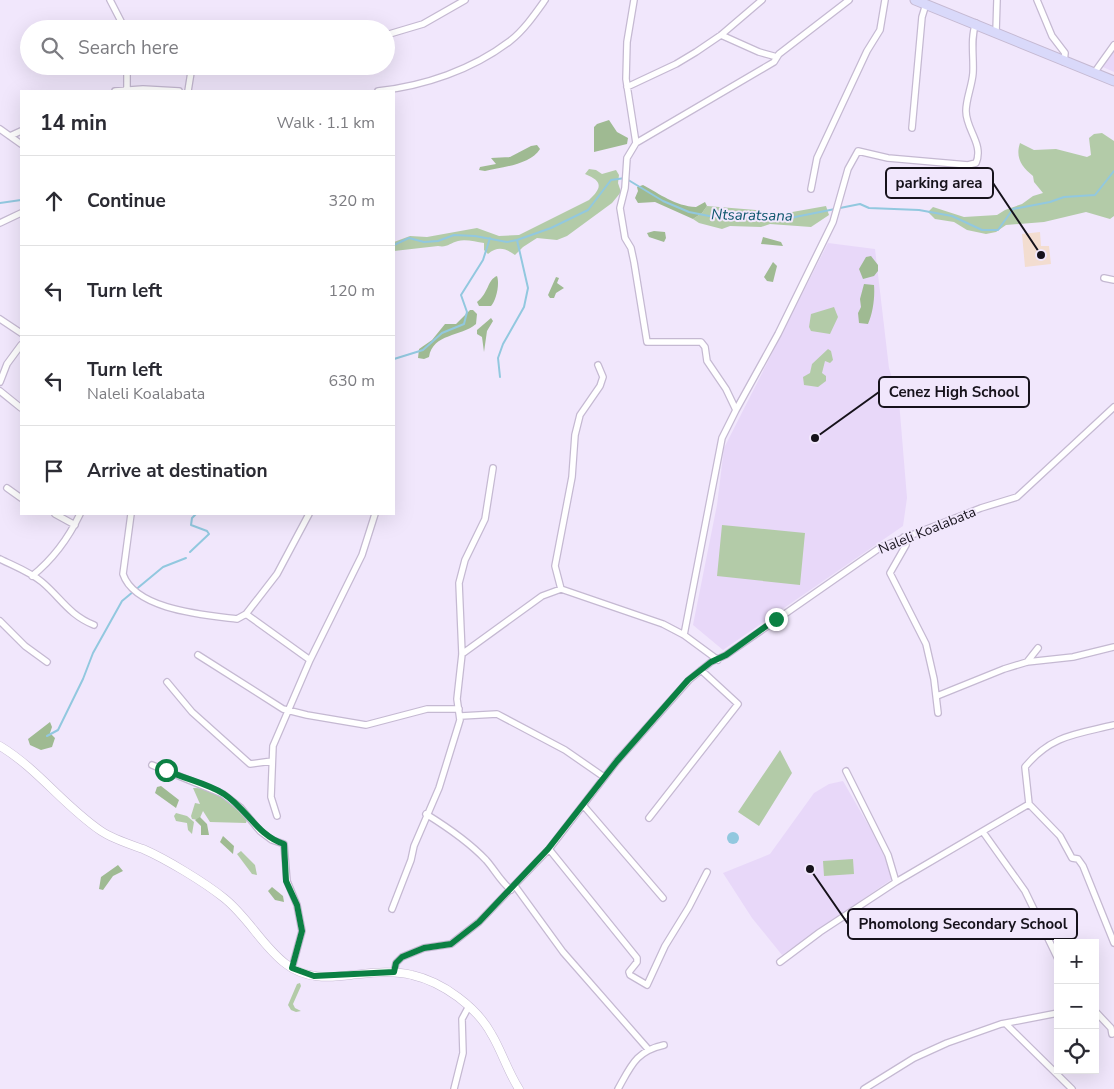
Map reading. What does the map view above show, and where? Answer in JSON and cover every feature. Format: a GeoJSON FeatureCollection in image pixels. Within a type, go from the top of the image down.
{"type":"FeatureCollection","features":[{"type":"Feature","properties":{"kind":"main road"},"geometry":{"type":"LineString","coordinates":[[915,0],[976,23],[1064,62],[1114,81]]}},
{"type":"Feature","properties":{"kind":"street"},"geometry":{"type":"LineString","coordinates":[[110,0],[120,20]]}},
{"type":"Feature","properties":{"kind":"street"},"geometry":{"type":"LineString","coordinates":[[395,32],[423,24],[465,0]]}},
{"type":"Feature","properties":{"kind":"street"},"geometry":{"type":"LineString","coordinates":[[385,90],[424,84],[490,54],[510,41],[523,29],[545,0]]}},
{"type":"Feature","properties":{"kind":"street"},"geometry":{"type":"LineString","coordinates":[[634,0],[626,51],[627,87],[636,144]]}},
{"type":"Feature","properties":{"kind":"street"},"geometry":{"type":"LineString","coordinates":[[627,87],[676,64],[721,36],[762,0]]}},
{"type":"Feature","properties":{"kind":"street"},"geometry":{"type":"LineString","coordinates":[[736,410],[726,389],[706,361],[705,347],[701,342],[647,342],[645,337],[645,319],[634,262],[631,248],[625,238],[620,208],[626,188],[627,158],[636,144],[746,81],[774,62],[777,57],[849,0]]}},
{"type":"Feature","properties":{"kind":"street"},"geometry":{"type":"LineString","coordinates":[[811,189],[817,158],[867,51],[880,30],[885,0]]}},
{"type":"Feature","properties":{"kind":"street"},"geometry":{"type":"LineString","coordinates":[[996,32],[997,0]]}},
{"type":"Feature","properties":{"kind":"street"},"geometry":{"type":"LineString","coordinates":[[1038,0],[1052,36],[1065,53],[1064,62]]}},
{"type":"Feature","properties":{"kind":"street"},"geometry":{"type":"LineString","coordinates":[[912,128],[922,17],[926,4]]}},
{"type":"Feature","properties":{"kind":"street"},"geometry":{"type":"LineString","coordinates":[[684,635],[722,438],[778,334],[833,222],[848,169],[858,151],[888,158],[968,165],[976,163],[979,156],[977,144],[966,114],[973,74],[973,30],[976,23]]}},
{"type":"Feature","properties":{"kind":"street"},"geometry":{"type":"LineString","coordinates":[[721,36],[759,52],[777,57]]}},
{"type":"Feature","properties":{"kind":"street"},"geometry":{"type":"LineString","coordinates":[[1094,72],[1114,45]]}},
{"type":"Feature","properties":{"kind":"street"},"geometry":{"type":"LineString","coordinates":[[127,75],[127,90]]}},
{"type":"Feature","properties":{"kind":"street"},"geometry":{"type":"LineString","coordinates":[[188,90],[191,75]]}},
{"type":"Feature","properties":{"kind":"street"},"geometry":{"type":"LineString","coordinates":[[0,129],[20,143]]}},
{"type":"Feature","properties":{"kind":"street"},"geometry":{"type":"LineString","coordinates":[[10,136],[20,131]]}},
{"type":"Feature","properties":{"kind":"street"},"geometry":{"type":"LineString","coordinates":[[0,223],[20,213]]}},
{"type":"Feature","properties":{"kind":"street"},"geometry":{"type":"LineString","coordinates":[[1104,278],[1114,280]]}},
{"type":"Feature","properties":{"kind":"street"},"geometry":{"type":"LineString","coordinates":[[0,319],[20,332]]}},
{"type":"Feature","properties":{"kind":"street"},"geometry":{"type":"LineString","coordinates":[[0,382],[7,364],[20,346]]}},
{"type":"Feature","properties":{"kind":"street"},"geometry":{"type":"LineString","coordinates":[[561,589],[555,566],[572,477],[575,434],[580,415],[600,386],[603,377],[598,365]]}},
{"type":"Feature","properties":{"kind":"street"},"geometry":{"type":"LineString","coordinates":[[0,391],[20,407]]}},
{"type":"Feature","properties":{"kind":"street","name":"Naleli Koalabata"},"geometry":{"type":"LineString","coordinates":[[394,972],[396,963],[402,957],[424,948],[451,944],[465,934],[513,888],[527,869],[548,849],[604,777],[688,680],[860,560],[904,537],[987,506],[1017,497],[1114,407]]}},
{"type":"Feature","properties":{"kind":"street"},"geometry":{"type":"LineString","coordinates":[[392,908],[426,814],[439,788],[460,713],[458,690],[462,654],[459,597],[460,576],[465,560],[485,519],[493,468]]}},
{"type":"Feature","properties":{"kind":"street"},"geometry":{"type":"LineString","coordinates":[[7,488],[20,497]]}},
{"type":"Feature","properties":{"kind":"street"},"geometry":{"type":"LineString","coordinates":[[56,515],[75,525]]}},
{"type":"Feature","properties":{"kind":"street"},"geometry":{"type":"LineString","coordinates":[[32,576],[49,562],[75,525],[80,515]]}},
{"type":"Feature","properties":{"kind":"street"},"geometry":{"type":"LineString","coordinates":[[131,515],[122,574],[125,582],[131,588],[143,597],[174,609],[237,619],[246,614],[277,574],[308,515]]}},
{"type":"Feature","properties":{"kind":"street"},"geometry":{"type":"LineString","coordinates":[[277,816],[271,798],[273,746],[310,660],[362,555],[376,515]]}},
{"type":"Feature","properties":{"kind":"street"},"geometry":{"type":"LineString","coordinates":[[904,537],[906,545],[890,573],[926,644],[937,696],[938,713]]}},
{"type":"Feature","properties":{"kind":"street"},"geometry":{"type":"LineString","coordinates":[[0,559],[32,576],[55,594],[72,614],[94,625]]}},
{"type":"Feature","properties":{"kind":"street"},"geometry":{"type":"LineString","coordinates":[[462,654],[542,596],[561,589],[623,609],[684,635],[718,660]]}},
{"type":"Feature","properties":{"kind":"street"},"geometry":{"type":"LineString","coordinates":[[246,614],[310,660]]}},
{"type":"Feature","properties":{"kind":"street"},"geometry":{"type":"LineString","coordinates":[[0,621],[25,646],[47,662]]}},
{"type":"Feature","properties":{"kind":"street"},"geometry":{"type":"LineString","coordinates":[[937,696],[1028,662],[1073,657],[1114,647]]}},
{"type":"Feature","properties":{"kind":"street"},"geometry":{"type":"LineString","coordinates":[[1028,662],[1038,648]]}},
{"type":"Feature","properties":{"kind":"street"},"geometry":{"type":"LineString","coordinates":[[198,655],[254,692],[289,711],[366,725],[427,709],[460,713],[497,714],[565,750],[604,777]]}},
{"type":"Feature","properties":{"kind":"street"},"geometry":{"type":"LineString","coordinates":[[649,818],[738,704],[701,670]]}},
{"type":"Feature","properties":{"kind":"street"},"geometry":{"type":"LineString","coordinates":[[166,682],[192,712],[250,764],[272,762]]}},
{"type":"Feature","properties":{"kind":"street"},"geometry":{"type":"LineString","coordinates":[[1114,725],[1074,734],[1038,751],[1025,767],[1029,804],[1060,836],[1072,858],[1078,859],[1083,866],[1114,943]]}},
{"type":"Feature","properties":{"kind":"street"},"geometry":{"type":"LineString","coordinates":[[0,746],[39,774],[86,820],[104,833],[144,850],[222,897],[238,909],[273,951],[292,968],[314,976],[394,972],[412,975],[431,981],[469,1006],[491,1033],[519,1089]]}},
{"type":"Feature","properties":{"kind":"street"},"geometry":{"type":"LineString","coordinates":[[152,765],[223,794],[241,808],[260,831],[272,840],[284,844],[286,881],[297,905],[302,931],[292,968]]}},
{"type":"Feature","properties":{"kind":"street"},"geometry":{"type":"LineString","coordinates":[[846,771],[888,855],[896,882]]}},
{"type":"Feature","properties":{"kind":"street"},"geometry":{"type":"LineString","coordinates":[[780,962],[820,932],[896,882],[1029,804]]}},
{"type":"Feature","properties":{"kind":"street"},"geometry":{"type":"LineString","coordinates":[[583,805],[663,898]]}},
{"type":"Feature","properties":{"kind":"street"},"geometry":{"type":"LineString","coordinates":[[426,814],[447,826],[486,860],[501,881],[513,888],[563,952],[648,1049]]}},
{"type":"Feature","properties":{"kind":"street"},"geometry":{"type":"LineString","coordinates":[[983,832],[1025,891],[1054,951]]}},
{"type":"Feature","properties":{"kind":"street"},"geometry":{"type":"LineString","coordinates":[[548,849],[637,958],[637,962],[629,972],[630,975],[647,985],[665,946],[690,907],[707,872]]}},
{"type":"Feature","properties":{"kind":"street"},"geometry":{"type":"LineString","coordinates":[[454,1089],[463,1053],[462,1019],[469,1006]]}},
{"type":"Feature","properties":{"kind":"street"},"geometry":{"type":"LineString","coordinates":[[864,1089],[922,1054],[975,1033],[1054,1014]]}},
{"type":"Feature","properties":{"kind":"street"},"geometry":{"type":"LineString","coordinates":[[1099,1015],[1110,1028],[1112,1034]]}},
{"type":"Feature","properties":{"kind":"street"},"geometry":{"type":"LineString","coordinates":[[1006,1024],[1072,1089]]}},
{"type":"Feature","properties":{"kind":"street"},"geometry":{"type":"LineString","coordinates":[[618,1089],[625,1073],[648,1049],[664,1045]]}},
{"type":"Feature","properties":{"kind":"shaded area"},"geometry":{"type":"Polygon","coordinates":[[[1114,50],[1114,72],[1103,67],[1114,50]]]}},
{"type":"Feature","properties":{"kind":"shaded area"},"geometry":{"type":"Polygon","coordinates":[[[1040,232],[1041,246],[1049,246],[1051,264],[1025,267],[1022,234],[1040,232]]]}},
{"type":"Feature","properties":{"kind":"shaded area"},"geometry":{"type":"Polygon","coordinates":[[[828,243],[875,249],[889,368],[899,401],[907,498],[903,526],[723,650],[693,625],[717,505],[724,448],[828,243]]]}},
{"type":"Feature","properties":{"kind":"shaded area"},"geometry":{"type":"Polygon","coordinates":[[[843,781],[884,856],[892,879],[782,955],[752,918],[723,873],[770,854],[814,793],[829,784],[843,781]]]}},
{"type":"Feature","properties":{"kind":"green space"},"geometry":{"type":"Polygon","coordinates":[[[609,120],[617,132],[628,138],[627,144],[594,152],[594,127],[609,120]]]}},
{"type":"Feature","properties":{"kind":"green space"},"geometry":{"type":"Polygon","coordinates":[[[1102,133],[1114,141],[1114,216],[1110,219],[1086,212],[1044,222],[1006,225],[996,232],[986,234],[967,230],[954,222],[935,219],[928,212],[933,207],[964,217],[997,215],[1022,204],[1033,196],[1043,193],[1019,158],[1020,143],[1034,150],[1056,149],[1087,157],[1091,155],[1089,138],[1094,134],[1102,133]]]}},
{"type":"Feature","properties":{"kind":"green space"},"geometry":{"type":"Polygon","coordinates":[[[537,145],[540,149],[530,159],[485,171],[479,170],[480,167],[496,164],[491,158],[510,157],[531,146],[537,145]]]}},
{"type":"Feature","properties":{"kind":"green space"},"geometry":{"type":"Polygon","coordinates":[[[589,169],[596,170],[602,174],[616,170],[619,175],[618,183],[621,192],[612,203],[567,236],[557,240],[537,238],[515,255],[502,249],[488,254],[484,250],[484,243],[464,240],[444,246],[395,251],[395,242],[410,236],[427,237],[477,228],[499,236],[519,235],[589,200],[597,191],[599,185],[595,179],[585,174],[589,169]]]}},
{"type":"Feature","properties":{"kind":"green space"},"geometry":{"type":"Polygon","coordinates":[[[643,185],[681,204],[696,207],[705,202],[707,206],[702,213],[693,219],[655,202],[638,203],[635,198],[638,191],[637,187],[643,185]]]}},
{"type":"Feature","properties":{"kind":"green space"},"geometry":{"type":"Polygon","coordinates":[[[707,206],[781,214],[826,206],[829,215],[811,227],[770,224],[761,227],[730,226],[722,229],[699,223],[693,219],[702,213],[707,206]]]}},
{"type":"Feature","properties":{"kind":"green space"},"geometry":{"type":"Polygon","coordinates":[[[654,231],[665,232],[666,238],[664,242],[649,237],[647,233],[654,231]]]}},
{"type":"Feature","properties":{"kind":"green space"},"geometry":{"type":"Polygon","coordinates":[[[763,237],[781,242],[783,246],[761,244],[763,237]]]}},
{"type":"Feature","properties":{"kind":"green space"},"geometry":{"type":"Polygon","coordinates":[[[871,256],[878,265],[878,271],[874,276],[863,279],[859,269],[866,257],[871,256]]]}},
{"type":"Feature","properties":{"kind":"green space"},"geometry":{"type":"Polygon","coordinates":[[[773,262],[777,266],[773,282],[767,281],[764,277],[773,262]]]}},
{"type":"Feature","properties":{"kind":"green space"},"geometry":{"type":"Polygon","coordinates":[[[497,276],[498,288],[493,304],[491,306],[479,306],[477,302],[484,295],[491,280],[497,276]]]}},
{"type":"Feature","properties":{"kind":"green space"},"geometry":{"type":"Polygon","coordinates":[[[556,277],[559,278],[557,283],[564,288],[556,293],[554,298],[550,298],[548,295],[556,277]]]}},
{"type":"Feature","properties":{"kind":"green space"},"geometry":{"type":"Polygon","coordinates":[[[864,284],[874,285],[873,305],[868,324],[859,323],[858,313],[861,307],[860,299],[864,284]]]}},
{"type":"Feature","properties":{"kind":"green space"},"geometry":{"type":"Polygon","coordinates":[[[834,307],[838,317],[830,334],[811,331],[809,327],[811,314],[834,307]]]}},
{"type":"Feature","properties":{"kind":"green space"},"geometry":{"type":"Polygon","coordinates":[[[470,310],[477,314],[476,324],[442,339],[432,349],[429,357],[424,359],[418,358],[419,349],[432,340],[445,324],[456,324],[470,310]]]}},
{"type":"Feature","properties":{"kind":"green space"},"geometry":{"type":"Polygon","coordinates":[[[491,318],[493,321],[487,331],[484,352],[482,337],[477,334],[477,330],[491,318]]]}},
{"type":"Feature","properties":{"kind":"green space"},"geometry":{"type":"Polygon","coordinates":[[[828,349],[831,351],[833,360],[830,363],[825,361],[822,373],[826,376],[826,381],[818,387],[804,385],[803,377],[810,373],[812,364],[828,349]]]}},
{"type":"Feature","properties":{"kind":"green space"},"geometry":{"type":"Polygon","coordinates":[[[722,525],[805,533],[800,585],[717,576],[722,525]]]}},
{"type":"Feature","properties":{"kind":"green space"},"geometry":{"type":"Polygon","coordinates":[[[50,722],[52,727],[50,733],[55,738],[52,747],[41,750],[30,745],[28,739],[50,722]]]}},
{"type":"Feature","properties":{"kind":"green space"},"geometry":{"type":"Polygon","coordinates":[[[780,750],[792,773],[759,826],[738,812],[780,750]]]}},
{"type":"Feature","properties":{"kind":"green space"},"geometry":{"type":"Polygon","coordinates":[[[161,786],[179,800],[176,808],[155,793],[157,787],[161,786]]]}},
{"type":"Feature","properties":{"kind":"green space"},"geometry":{"type":"Polygon","coordinates":[[[193,788],[201,788],[216,793],[247,820],[246,823],[210,822],[203,811],[199,820],[192,819],[191,816],[195,803],[200,804],[193,788]]]}},
{"type":"Feature","properties":{"kind":"green space"},"geometry":{"type":"Polygon","coordinates":[[[176,813],[187,816],[194,822],[192,834],[188,830],[187,823],[176,821],[174,816],[176,813]]]}},
{"type":"Feature","properties":{"kind":"green space"},"geometry":{"type":"Polygon","coordinates":[[[200,817],[207,824],[209,835],[201,835],[201,826],[195,820],[200,817]]]}},
{"type":"Feature","properties":{"kind":"green space"},"geometry":{"type":"Polygon","coordinates":[[[223,836],[234,846],[233,854],[220,842],[223,836]]]}},
{"type":"Feature","properties":{"kind":"green space"},"geometry":{"type":"Polygon","coordinates":[[[241,851],[255,865],[257,875],[252,874],[237,854],[241,851]]]}},
{"type":"Feature","properties":{"kind":"green space"},"geometry":{"type":"Polygon","coordinates":[[[853,859],[854,874],[824,876],[823,861],[853,859]]]}},
{"type":"Feature","properties":{"kind":"green space"},"geometry":{"type":"Polygon","coordinates":[[[118,865],[123,871],[113,876],[103,890],[99,889],[101,877],[118,865]]]}},
{"type":"Feature","properties":{"kind":"green space"},"geometry":{"type":"Polygon","coordinates":[[[272,887],[283,896],[284,902],[275,900],[268,891],[272,887]]]}},
{"type":"Feature","properties":{"kind":"green space"},"geometry":{"type":"Polygon","coordinates":[[[300,983],[301,986],[293,1004],[295,1008],[301,1011],[296,1012],[291,1010],[288,1005],[297,984],[300,983]]]}},
{"type":"Feature","properties":{"kind":"water"},"geometry":{"type":"Polygon","coordinates":[[[731,832],[735,832],[739,838],[735,844],[731,844],[727,840],[727,836],[731,832]]]}},
{"type":"Feature","properties":{"kind":"waterway","name":"Ntsaratsana"},"geometry":{"type":"LineString","coordinates":[[395,245],[409,238],[424,242],[438,241],[454,235],[475,236],[507,242],[517,240],[551,228],[588,210],[611,180],[625,178],[663,201],[689,212],[709,216],[731,215],[785,219],[860,204],[869,208],[919,210],[952,216],[982,230],[998,230],[1013,209],[1050,202],[1064,197],[1095,195],[1114,171]]}},
{"type":"Feature","properties":{"kind":"waterway","name":"Ntsaratsana"},"geometry":{"type":"LineString","coordinates":[[0,203],[20,200]]}},
{"type":"Feature","properties":{"kind":"waterway"},"geometry":{"type":"LineString","coordinates":[[395,359],[423,350],[442,333],[464,324],[467,312],[461,295],[483,260],[490,238]]}},
{"type":"Feature","properties":{"kind":"waterway"},"geometry":{"type":"LineString","coordinates":[[500,377],[498,358],[503,344],[524,307],[528,288],[517,240]]}},
{"type":"Feature","properties":{"kind":"waterway"},"geometry":{"type":"LineString","coordinates":[[190,552],[209,534],[207,531],[191,525],[192,518],[195,515]]}},
{"type":"Feature","properties":{"kind":"waterway"},"geometry":{"type":"LineString","coordinates":[[47,736],[58,730],[83,679],[93,653],[122,601],[163,567],[186,558]]}},
{"type":"Feature","properties":{"kind":"place","name":"parking area"},"geometry":{"type":"Point","coordinates":[1041,255]}},
{"type":"Feature","properties":{"kind":"place","name":"Cenez High School"},"geometry":{"type":"Point","coordinates":[815,438]}},
{"type":"Feature","properties":{"kind":"place","name":"Phomolong Secondary School"},"geometry":{"type":"Point","coordinates":[810,869]}},
{"type":"Feature","properties":{"kind":"route"},"geometry":{"type":"LineString","coordinates":[[166,770],[223,794],[241,808],[260,831],[272,840],[284,844],[286,881],[297,905],[302,931],[300,946],[292,968],[314,976],[337,977],[394,972],[396,963],[402,957],[424,948],[451,944],[479,922],[511,890],[527,869],[548,849],[617,761],[688,680],[711,662],[726,655],[776,619]]}}]}
